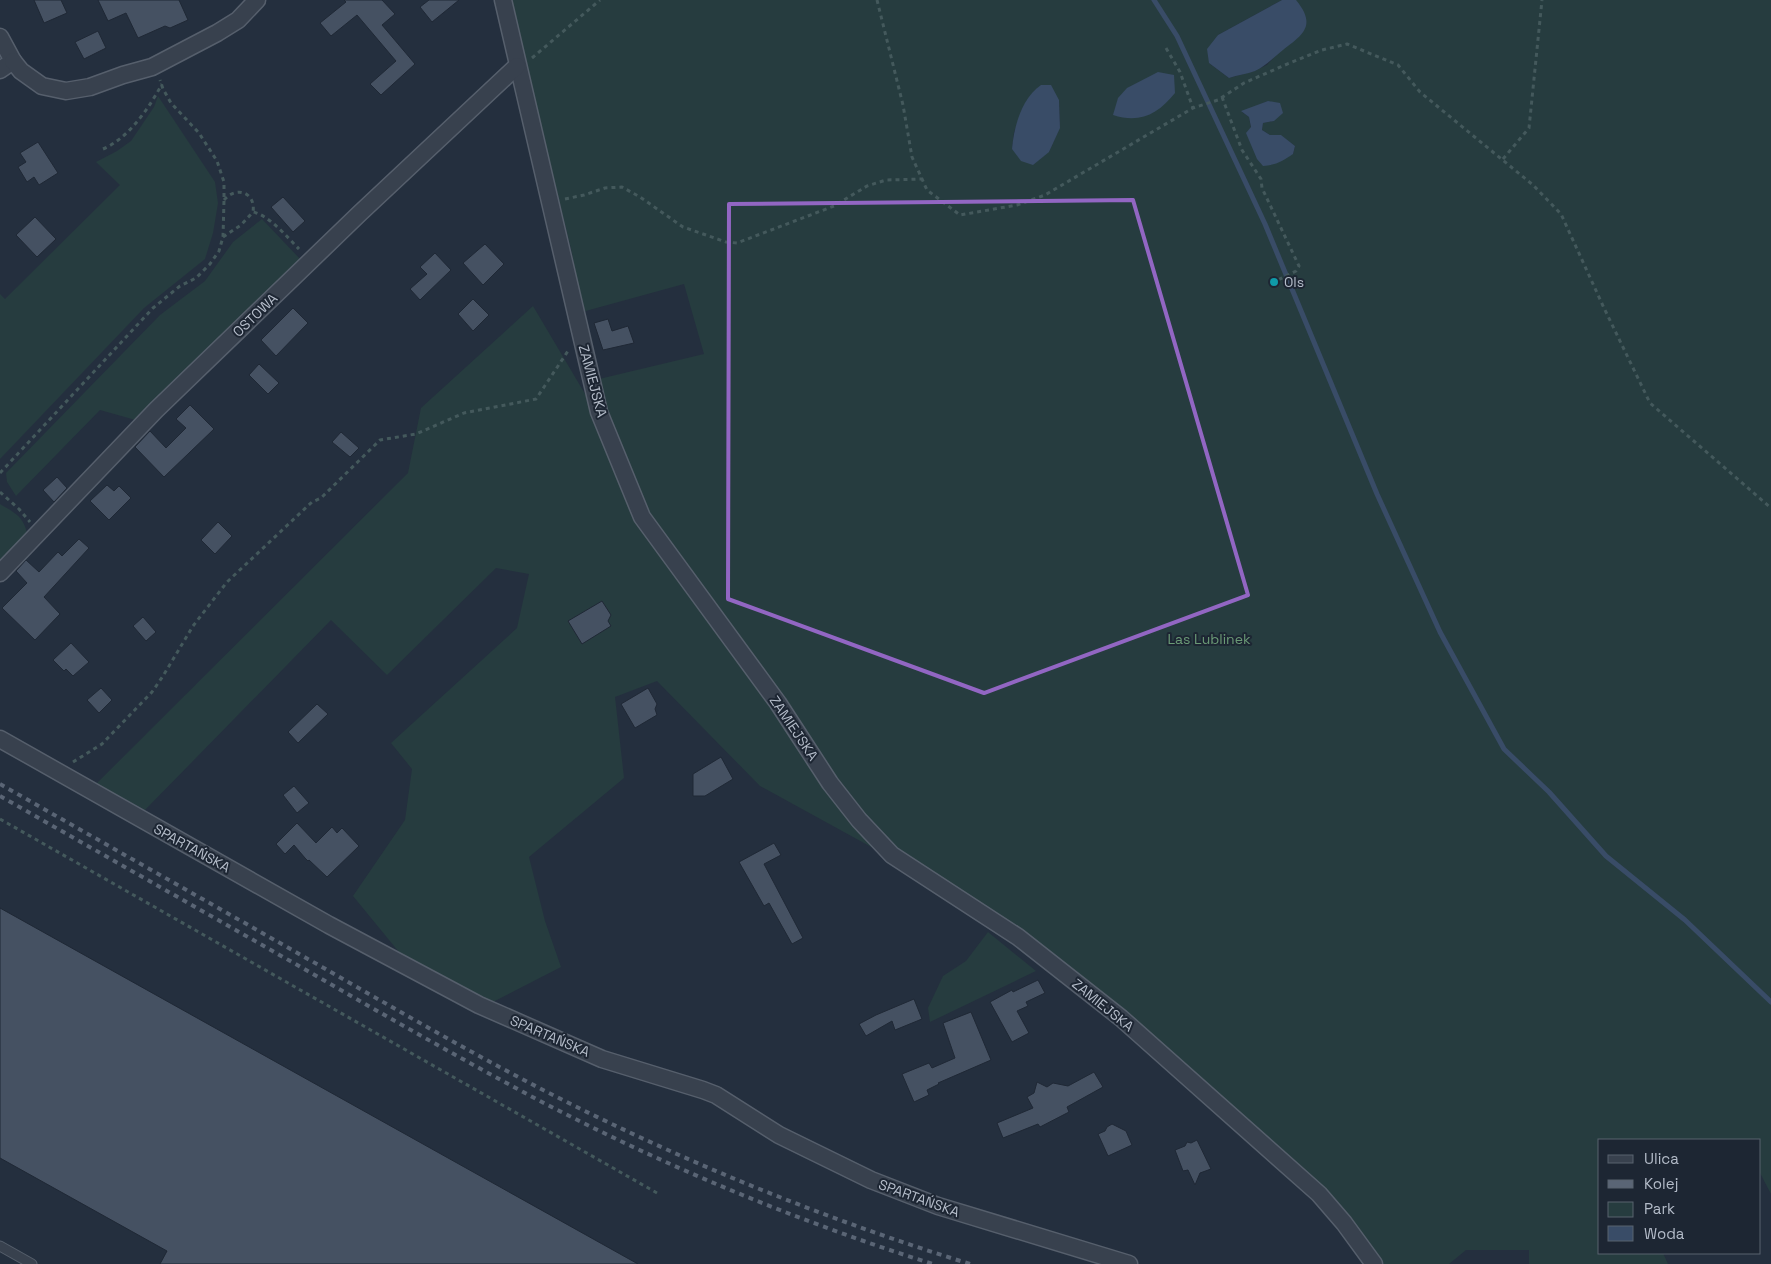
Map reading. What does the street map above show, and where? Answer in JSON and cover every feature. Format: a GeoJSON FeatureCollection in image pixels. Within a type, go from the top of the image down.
{"type":"FeatureCollection","features":[{"type":"Feature","properties":{"kind":"street"},"geometry":{"type":"LineString","coordinates":[[0,37],[7,65],[21,71],[42,86],[66,91],[90,87],[152,67],[238,20],[257,0]]}},
{"type":"Feature","properties":{"kind":"street","name":"ZAMIEJSKA"},"geometry":{"type":"LineString","coordinates":[[503,0],[599,412],[642,517],[778,703],[830,783],[859,820],[892,856],[1018,937],[1121,1018],[1319,1194],[1344,1223],[1374,1264]]}},
{"type":"Feature","properties":{"kind":"street","name":"OSTOWA"},"geometry":{"type":"LineString","coordinates":[[0,573],[156,410],[358,214],[518,68]]}},
{"type":"Feature","properties":{"kind":"street","name":"SPARTAŃSKA"},"geometry":{"type":"LineString","coordinates":[[0,739],[329,925],[479,1006],[611,1062],[716,1095],[779,1135],[871,1180],[938,1206],[1129,1264]]}},
{"type":"Feature","properties":{"kind":"lane"},"geometry":{"type":"LineString","coordinates":[[0,1246],[32,1264]]}},
{"type":"Feature","properties":{"kind":"path"},"geometry":{"type":"LineString","coordinates":[[518,68],[600,0]]}},
{"type":"Feature","properties":{"kind":"path"},"geometry":{"type":"LineString","coordinates":[[877,0],[903,105],[912,157],[927,190],[960,215],[1017,205],[1045,195],[1195,108],[1218,100],[1244,84],[1322,50],[1347,44],[1398,65],[1420,92],[1533,184],[1561,214],[1650,403],[1771,508]]}},
{"type":"Feature","properties":{"kind":"path"},"geometry":{"type":"LineString","coordinates":[[1503,159],[1529,128],[1542,0]]}},
{"type":"Feature","properties":{"kind":"path"},"geometry":{"type":"LineString","coordinates":[[1166,48],[1180,72],[1195,108]]}},
{"type":"Feature","properties":{"kind":"path"},"geometry":{"type":"LineString","coordinates":[[0,473],[153,308],[180,286],[196,278],[210,264],[219,251],[222,237],[224,182],[217,161],[199,133],[170,103],[152,67]]}},
{"type":"Feature","properties":{"kind":"path"},"geometry":{"type":"LineString","coordinates":[[103,149],[116,144],[153,100],[162,84]]}},
{"type":"Feature","properties":{"kind":"path"},"geometry":{"type":"LineString","coordinates":[[1222,97],[1242,150],[1261,179],[1262,188],[1299,266],[1296,271],[1274,282]]}},
{"type":"Feature","properties":{"kind":"path"},"geometry":{"type":"LineString","coordinates":[[549,204],[605,188],[622,187],[640,197],[683,227],[726,242],[737,243],[834,206],[867,186],[886,180],[922,179]]}},
{"type":"Feature","properties":{"kind":"path"},"geometry":{"type":"LineString","coordinates":[[222,237],[242,224],[253,212],[254,205],[251,198],[235,191],[224,200]]}},
{"type":"Feature","properties":{"kind":"path"},"geometry":{"type":"LineString","coordinates":[[253,212],[268,220],[311,261]]}},
{"type":"Feature","properties":{"kind":"path"},"geometry":{"type":"LineString","coordinates":[[57,772],[102,744],[152,692],[164,676],[193,626],[226,582],[312,502],[321,498],[380,440],[416,434],[464,413],[536,399],[571,346],[582,339]]}},
{"type":"Feature","properties":{"kind":"path"},"geometry":{"type":"LineString","coordinates":[[0,492],[20,509],[37,534]]}},
{"type":"Feature","properties":{"kind":"path"},"geometry":{"type":"LineString","coordinates":[[0,819],[657,1193]]}},
{"type":"Feature","properties":{"kind":"highlighted area"},"geometry":{"type":"Polygon","coordinates":[[[1133,200],[1248,595],[984,693],[728,599],[729,204],[1133,200]]]}},
{"type":"Feature","properties":{"kind":"green space","name":"Las Lublinek"},"geometry":{"type":"Polygon","coordinates":[[[510,0],[1282,0],[1218,35],[1209,63],[1229,78],[1267,65],[1276,55],[1296,0],[1771,0],[1771,1194],[1761,1175],[1761,1139],[1598,1139],[1598,1254],[1663,1254],[1668,1264],[1529,1264],[1529,1250],[1466,1250],[1449,1264],[1384,1264],[1321,1188],[1021,931],[895,850],[834,782],[647,516],[606,409],[599,379],[704,354],[684,284],[582,312],[572,253],[510,0]],[[1027,100],[1014,132],[1012,149],[1049,152],[1060,127],[1059,100],[1027,100]],[[1268,101],[1242,112],[1249,117],[1251,128],[1293,154],[1295,146],[1281,136],[1270,135],[1262,130],[1263,123],[1274,121],[1268,101]]]}},
{"type":"Feature","properties":{"kind":"green space"},"geometry":{"type":"Polygon","coordinates":[[[158,96],[215,182],[218,203],[213,233],[205,259],[144,308],[0,459],[0,294],[5,299],[120,185],[96,162],[131,141],[154,107],[158,96]]]}},
{"type":"Feature","properties":{"kind":"green space"},"geometry":{"type":"Polygon","coordinates":[[[262,219],[301,260],[139,421],[100,410],[16,496],[7,482],[6,473],[160,315],[205,281],[233,242],[262,219]]]}},
{"type":"Feature","properties":{"kind":"green space"},"geometry":{"type":"Polygon","coordinates":[[[533,306],[591,404],[637,520],[884,854],[760,786],[657,681],[615,697],[624,778],[529,857],[545,921],[561,967],[491,1003],[403,957],[353,896],[405,820],[412,769],[391,743],[517,628],[529,574],[496,568],[387,675],[331,620],[145,810],[96,784],[408,473],[421,408],[533,306]]]}},
{"type":"Feature","properties":{"kind":"green space"},"geometry":{"type":"Polygon","coordinates":[[[0,504],[22,520],[28,537],[0,565],[0,504]]]}},
{"type":"Feature","properties":{"kind":"green space"},"geometry":{"type":"Polygon","coordinates":[[[988,932],[1036,971],[930,1022],[928,1008],[943,976],[966,961],[988,932]]]}},
{"type":"Feature","properties":{"kind":"water"},"geometry":{"type":"Polygon","coordinates":[[[1282,0],[1296,0],[1303,10],[1306,25],[1299,37],[1267,64],[1252,72],[1229,78],[1209,63],[1207,49],[1218,35],[1282,0]]]}},
{"type":"Feature","properties":{"kind":"water"},"geometry":{"type":"Polygon","coordinates":[[[1158,72],[1174,75],[1175,93],[1162,107],[1140,118],[1123,118],[1113,115],[1118,98],[1127,88],[1158,72]]]}},
{"type":"Feature","properties":{"kind":"water"},"geometry":{"type":"Polygon","coordinates":[[[1041,85],[1051,85],[1059,100],[1060,128],[1049,152],[1033,165],[1021,161],[1012,149],[1020,114],[1028,98],[1041,85]]]}},
{"type":"Feature","properties":{"kind":"water"},"geometry":{"type":"Polygon","coordinates":[[[1268,101],[1280,103],[1283,113],[1274,121],[1263,123],[1262,130],[1270,135],[1281,135],[1295,146],[1293,154],[1286,159],[1276,164],[1263,166],[1257,159],[1246,133],[1251,127],[1249,117],[1241,111],[1268,101]]]}},
{"type":"Feature","properties":{"kind":"building"},"geometry":{"type":"Polygon","coordinates":[[[34,0],[61,0],[67,13],[44,23],[34,0]]]}},
{"type":"Feature","properties":{"kind":"building"},"geometry":{"type":"Polygon","coordinates":[[[98,0],[179,0],[188,20],[170,28],[165,26],[138,38],[126,13],[108,21],[98,0]]]}},
{"type":"Feature","properties":{"kind":"building"},"geometry":{"type":"Polygon","coordinates":[[[344,0],[382,0],[395,14],[382,25],[415,64],[381,95],[370,84],[396,61],[357,15],[331,36],[320,23],[346,2],[344,0]]]}},
{"type":"Feature","properties":{"kind":"building"},"geometry":{"type":"Polygon","coordinates":[[[429,0],[459,0],[432,22],[420,7],[429,0]]]}},
{"type":"Feature","properties":{"kind":"building"},"geometry":{"type":"Polygon","coordinates":[[[98,31],[106,48],[84,59],[75,42],[98,31]]]}},
{"type":"Feature","properties":{"kind":"building"},"geometry":{"type":"Polygon","coordinates":[[[38,142],[58,173],[39,185],[34,177],[27,182],[18,167],[26,162],[20,153],[38,142]]]}},
{"type":"Feature","properties":{"kind":"building"},"geometry":{"type":"Polygon","coordinates":[[[283,197],[305,221],[293,232],[271,207],[283,197]]]}},
{"type":"Feature","properties":{"kind":"building"},"geometry":{"type":"Polygon","coordinates":[[[35,217],[56,239],[37,257],[16,235],[35,217]]]}},
{"type":"Feature","properties":{"kind":"building"},"geometry":{"type":"Polygon","coordinates":[[[485,244],[504,264],[483,285],[463,263],[485,244]]]}},
{"type":"Feature","properties":{"kind":"building"},"geometry":{"type":"Polygon","coordinates":[[[435,253],[451,270],[420,300],[410,289],[427,274],[420,267],[435,253]]]}},
{"type":"Feature","properties":{"kind":"building"},"geometry":{"type":"Polygon","coordinates":[[[473,299],[489,315],[473,331],[458,314],[473,299]]]}},
{"type":"Feature","properties":{"kind":"building"},"geometry":{"type":"Polygon","coordinates":[[[293,308],[308,323],[276,356],[261,340],[293,308]]]}},
{"type":"Feature","properties":{"kind":"building"},"geometry":{"type":"Polygon","coordinates":[[[608,319],[612,331],[628,326],[634,343],[603,350],[594,323],[608,319]]]}},
{"type":"Feature","properties":{"kind":"building"},"geometry":{"type":"Polygon","coordinates":[[[259,364],[279,383],[268,394],[249,375],[259,364]]]}},
{"type":"Feature","properties":{"kind":"building"},"geometry":{"type":"Polygon","coordinates":[[[190,405],[214,429],[164,477],[135,447],[150,431],[166,448],[186,428],[176,419],[190,405]]]}},
{"type":"Feature","properties":{"kind":"building"},"geometry":{"type":"Polygon","coordinates":[[[341,432],[359,448],[350,457],[332,442],[341,432]]]}},
{"type":"Feature","properties":{"kind":"building"},"geometry":{"type":"Polygon","coordinates":[[[57,477],[67,488],[54,502],[43,490],[57,477]]]}},
{"type":"Feature","properties":{"kind":"building"},"geometry":{"type":"Polygon","coordinates":[[[107,485],[114,491],[119,486],[131,498],[109,520],[90,501],[107,485]]]}},
{"type":"Feature","properties":{"kind":"building"},"geometry":{"type":"Polygon","coordinates":[[[218,522],[232,536],[215,554],[201,540],[218,522]]]}},
{"type":"Feature","properties":{"kind":"building"},"geometry":{"type":"Polygon","coordinates":[[[79,539],[89,548],[44,597],[60,614],[35,640],[2,608],[27,583],[16,571],[26,560],[39,572],[58,552],[62,556],[79,539]]]}},
{"type":"Feature","properties":{"kind":"building"},"geometry":{"type":"Polygon","coordinates":[[[602,601],[611,615],[608,621],[611,626],[582,644],[568,621],[602,601]]]}},
{"type":"Feature","properties":{"kind":"building"},"geometry":{"type":"Polygon","coordinates":[[[143,617],[156,632],[146,641],[133,626],[143,617]]]}},
{"type":"Feature","properties":{"kind":"building"},"geometry":{"type":"Polygon","coordinates":[[[71,643],[89,662],[73,676],[66,669],[64,671],[53,660],[71,643]]]}},
{"type":"Feature","properties":{"kind":"building"},"geometry":{"type":"Polygon","coordinates":[[[101,688],[112,700],[99,713],[87,700],[101,688]]]}},
{"type":"Feature","properties":{"kind":"building"},"geometry":{"type":"Polygon","coordinates":[[[648,688],[657,704],[655,709],[657,715],[635,728],[621,704],[648,688]]]}},
{"type":"Feature","properties":{"kind":"building"},"geometry":{"type":"Polygon","coordinates":[[[317,704],[328,714],[298,743],[288,732],[317,704]]]}},
{"type":"Feature","properties":{"kind":"building"},"geometry":{"type":"Polygon","coordinates":[[[721,757],[733,779],[705,796],[693,796],[693,774],[721,757]]]}},
{"type":"Feature","properties":{"kind":"building"},"geometry":{"type":"Polygon","coordinates":[[[294,786],[309,803],[297,813],[283,795],[294,786]]]}},
{"type":"Feature","properties":{"kind":"building"},"geometry":{"type":"Polygon","coordinates":[[[297,823],[316,843],[332,827],[337,833],[342,828],[359,846],[327,877],[308,861],[294,845],[285,854],[276,844],[297,823]]]}},
{"type":"Feature","properties":{"kind":"building"},"geometry":{"type":"Polygon","coordinates":[[[774,843],[781,855],[764,864],[803,938],[792,944],[769,903],[764,906],[739,862],[774,843]]]}},
{"type":"Feature","properties":{"kind":"building"},"geometry":{"type":"Polygon","coordinates":[[[0,908],[638,1264],[160,1264],[167,1251],[0,1158],[0,908]]]}},
{"type":"Feature","properties":{"kind":"building"},"geometry":{"type":"Polygon","coordinates":[[[1038,980],[1045,993],[1026,1002],[1028,1006],[1017,1011],[1029,1033],[1012,1042],[990,1002],[1012,990],[1013,992],[1038,980]]]}},
{"type":"Feature","properties":{"kind":"building"},"geometry":{"type":"Polygon","coordinates":[[[914,999],[922,1019],[895,1030],[892,1021],[866,1036],[859,1024],[914,999]]]}},
{"type":"Feature","properties":{"kind":"building"},"geometry":{"type":"Polygon","coordinates":[[[971,1012],[991,1060],[938,1083],[927,1090],[929,1095],[914,1102],[902,1074],[929,1063],[932,1068],[955,1058],[943,1023],[971,1012]]]}},
{"type":"Feature","properties":{"kind":"building"},"geometry":{"type":"Polygon","coordinates":[[[1094,1072],[1103,1087],[1067,1107],[1069,1112],[1040,1127],[1038,1124],[1003,1138],[997,1123],[1033,1108],[1027,1097],[1034,1093],[1037,1082],[1047,1087],[1053,1083],[1068,1086],[1094,1072]]]}},
{"type":"Feature","properties":{"kind":"building"},"geometry":{"type":"Polygon","coordinates":[[[1112,1124],[1126,1131],[1132,1145],[1108,1156],[1098,1134],[1105,1131],[1112,1124]]]}},
{"type":"Feature","properties":{"kind":"building"},"geometry":{"type":"Polygon","coordinates":[[[1197,1140],[1211,1169],[1200,1173],[1195,1185],[1188,1170],[1183,1171],[1175,1150],[1185,1146],[1187,1142],[1191,1143],[1197,1140]]]}},
{"type":"Feature","properties":{"kind":"waterway"},"geometry":{"type":"LineString","coordinates":[[1154,0],[1177,36],[1265,224],[1377,494],[1440,632],[1504,749],[1549,792],[1606,856],[1685,920],[1771,1002]]}},
{"type":"Feature","properties":{"kind":"railway"},"geometry":{"type":"LineString","coordinates":[[0,784],[430,1029],[577,1107],[701,1165],[789,1201],[879,1234],[970,1264]]}},
{"type":"Feature","properties":{"kind":"railway"},"geometry":{"type":"LineString","coordinates":[[0,796],[423,1037],[587,1125],[733,1191],[833,1230],[933,1264]]}},
{"type":"Feature","properties":{"kind":"place","name":"Ols"},"geometry":{"type":"Point","coordinates":[1274,282]}}]}
